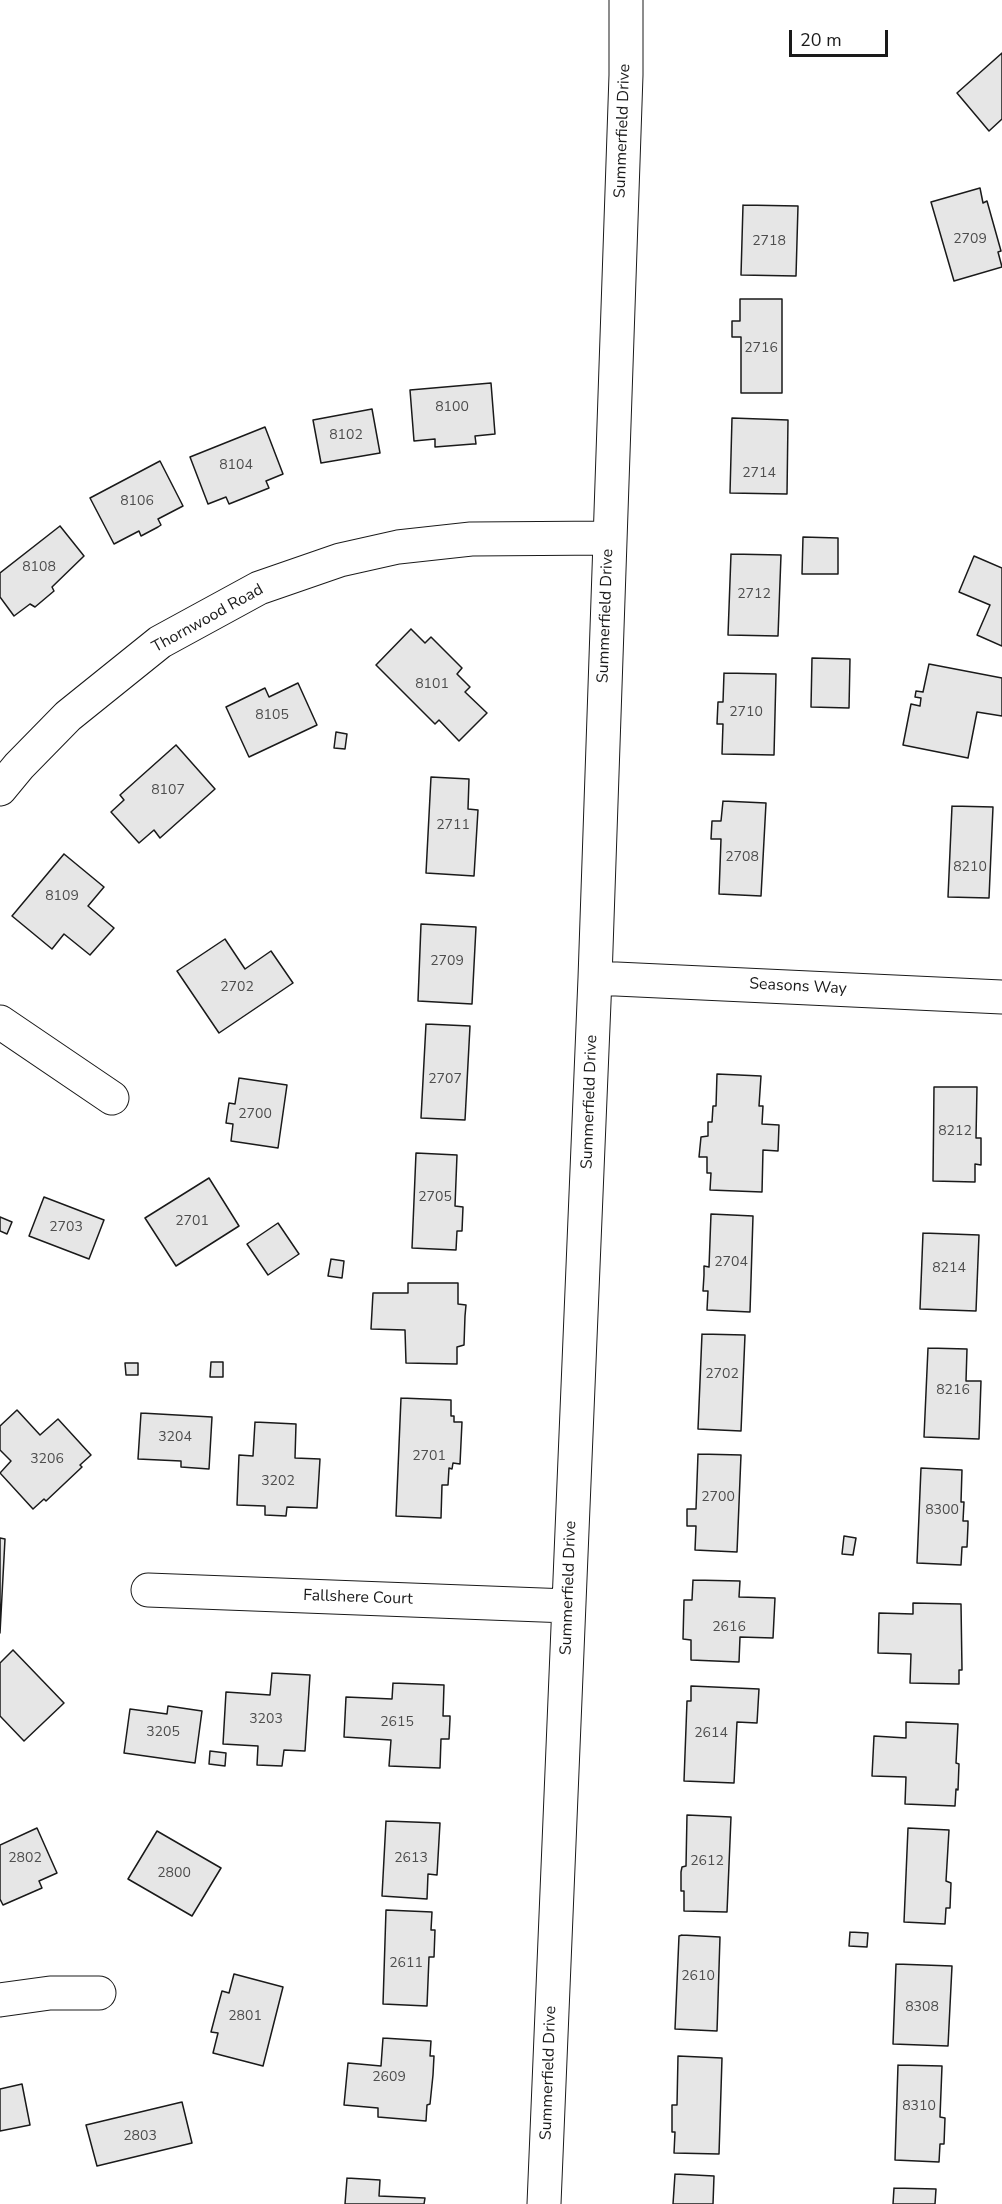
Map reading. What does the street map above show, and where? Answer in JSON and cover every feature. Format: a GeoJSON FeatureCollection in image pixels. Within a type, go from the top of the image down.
{"type":"FeatureCollection","features":[{"type":"Feature","properties":{"kind":"street","name":"Summerfield Drive"},"geometry":{"type":"LineString","coordinates":[[544,2204],[595,978],[626,75],[626,0]]}},
{"type":"Feature","properties":{"kind":"street","name":"Thornwood Road"},"geometry":{"type":"LineString","coordinates":[[0,789],[68,716],[160,642],[259,588],[340,560],[398,547],[471,539],[609,538]]}},
{"type":"Feature","properties":{"kind":"street","name":"Seasons Way"},"geometry":{"type":"LineString","coordinates":[[595,978],[1002,997]]}},
{"type":"Feature","properties":{"kind":"street"},"geometry":{"type":"LineString","coordinates":[[0,1022],[112,1098]]}},
{"type":"Feature","properties":{"kind":"street","name":"Fallshere Court"},"geometry":{"type":"LineString","coordinates":[[148,1590],[568,1606]]}},
{"type":"Feature","properties":{"kind":"street"},"geometry":{"type":"LineString","coordinates":[[0,2000],[50,1993],[99,1993]]}},
{"type":"Feature","properties":{"kind":"building"},"geometry":{"type":"Polygon","coordinates":[[[1002,53],[1002,119],[989,131],[957,93],[1002,53]]]}},
{"type":"Feature","properties":{"kind":"building"},"geometry":{"type":"Polygon","coordinates":[[[980,188],[983,203],[987,201],[1001,251],[998,252],[1002,267],[954,281],[931,202],[980,188]]]}},
{"type":"Feature","properties":{"kind":"building"},"geometry":{"type":"Polygon","coordinates":[[[743,205],[798,206],[796,276],[741,275],[743,205]]]}},
{"type":"Feature","properties":{"kind":"building"},"geometry":{"type":"Polygon","coordinates":[[[740,299],[782,299],[782,393],[741,393],[741,337],[732,337],[732,321],[740,321],[740,299]]]}},
{"type":"Feature","properties":{"kind":"building"},"geometry":{"type":"Polygon","coordinates":[[[491,383],[495,434],[475,436],[476,444],[435,447],[435,439],[414,441],[410,390],[491,383]]]}},
{"type":"Feature","properties":{"kind":"building"},"geometry":{"type":"Polygon","coordinates":[[[372,409],[380,453],[321,463],[313,420],[372,409]]]}},
{"type":"Feature","properties":{"kind":"building"},"geometry":{"type":"Polygon","coordinates":[[[732,418],[788,420],[787,494],[730,493],[732,418]]]}},
{"type":"Feature","properties":{"kind":"building"},"geometry":{"type":"Polygon","coordinates":[[[265,427],[283,474],[266,481],[269,488],[229,504],[226,497],[208,504],[190,457],[265,427]]]}},
{"type":"Feature","properties":{"kind":"building"},"geometry":{"type":"Polygon","coordinates":[[[160,461],[183,506],[158,519],[161,525],[158,527],[141,536],[139,531],[114,544],[90,498],[160,461]]]}},
{"type":"Feature","properties":{"kind":"building"},"geometry":{"type":"Polygon","coordinates":[[[60,526],[84,556],[52,587],[54,591],[35,607],[30,604],[14,616],[0,597],[0,573],[60,526]]]}},
{"type":"Feature","properties":{"kind":"building"},"geometry":{"type":"Polygon","coordinates":[[[803,537],[838,538],[838,574],[802,574],[803,537]]]}},
{"type":"Feature","properties":{"kind":"building"},"geometry":{"type":"Polygon","coordinates":[[[731,554],[781,555],[778,636],[728,635],[731,554]]]}},
{"type":"Feature","properties":{"kind":"building"},"geometry":{"type":"Polygon","coordinates":[[[974,556],[1002,568],[1002,646],[977,635],[990,605],[959,592],[974,556]]]}},
{"type":"Feature","properties":{"kind":"building"},"geometry":{"type":"Polygon","coordinates":[[[411,629],[425,643],[431,637],[462,668],[457,674],[470,687],[465,692],[487,713],[459,741],[439,720],[435,724],[376,665],[411,629]]]}},
{"type":"Feature","properties":{"kind":"building"},"geometry":{"type":"Polygon","coordinates":[[[812,658],[850,659],[849,708],[811,707],[812,658]]]}},
{"type":"Feature","properties":{"kind":"building"},"geometry":{"type":"Polygon","coordinates":[[[929,664],[1002,678],[1002,716],[977,712],[968,758],[903,745],[911,704],[920,706],[921,698],[915,697],[916,691],[923,692],[929,664]]]}},
{"type":"Feature","properties":{"kind":"building"},"geometry":{"type":"Polygon","coordinates":[[[724,673],[776,674],[774,755],[722,754],[723,724],[717,724],[718,702],[723,702],[724,673]]]}},
{"type":"Feature","properties":{"kind":"building"},"geometry":{"type":"Polygon","coordinates":[[[298,683],[317,725],[249,757],[226,707],[265,688],[269,697],[298,683]]]}},
{"type":"Feature","properties":{"kind":"building"},"geometry":{"type":"Polygon","coordinates":[[[336,732],[347,734],[345,749],[334,748],[336,732]]]}},
{"type":"Feature","properties":{"kind":"building"},"geometry":{"type":"Polygon","coordinates":[[[176,745],[215,789],[160,838],[154,830],[139,843],[111,812],[124,800],[120,795],[176,745]]]}},
{"type":"Feature","properties":{"kind":"building"},"geometry":{"type":"Polygon","coordinates":[[[431,777],[469,779],[468,809],[478,810],[474,876],[426,873],[431,777]]]}},
{"type":"Feature","properties":{"kind":"building"},"geometry":{"type":"Polygon","coordinates":[[[723,801],[766,803],[761,896],[719,894],[721,839],[711,839],[712,821],[721,821],[723,801]]]}},
{"type":"Feature","properties":{"kind":"building"},"geometry":{"type":"Polygon","coordinates":[[[952,806],[993,807],[989,898],[948,897],[952,806]]]}},
{"type":"Feature","properties":{"kind":"building"},"geometry":{"type":"Polygon","coordinates":[[[64,854],[104,887],[88,906],[114,928],[90,955],[64,934],[52,949],[12,916],[64,854]]]}},
{"type":"Feature","properties":{"kind":"building"},"geometry":{"type":"Polygon","coordinates":[[[421,924],[476,927],[472,1004],[418,1001],[421,924]]]}},
{"type":"Feature","properties":{"kind":"building"},"geometry":{"type":"Polygon","coordinates":[[[225,939],[245,969],[271,951],[293,983],[219,1033],[177,971],[225,939]]]}},
{"type":"Feature","properties":{"kind":"building"},"geometry":{"type":"Polygon","coordinates":[[[426,1024],[470,1026],[465,1120],[421,1118],[426,1024]]]}},
{"type":"Feature","properties":{"kind":"building"},"geometry":{"type":"Polygon","coordinates":[[[717,1074],[761,1076],[759,1106],[763,1106],[762,1124],[779,1125],[778,1151],[763,1150],[762,1192],[710,1190],[711,1173],[707,1173],[707,1157],[699,1157],[701,1137],[708,1136],[708,1122],[712,1122],[713,1106],[716,1106],[717,1074]]]}},
{"type":"Feature","properties":{"kind":"building"},"geometry":{"type":"Polygon","coordinates":[[[239,1078],[287,1085],[278,1148],[231,1141],[233,1124],[226,1123],[229,1103],[235,1104],[239,1078]]]}},
{"type":"Feature","properties":{"kind":"building"},"geometry":{"type":"Polygon","coordinates":[[[934,1087],[977,1087],[976,1138],[981,1138],[981,1165],[975,1164],[975,1182],[933,1181],[934,1087]]]}},
{"type":"Feature","properties":{"kind":"building"},"geometry":{"type":"Polygon","coordinates":[[[416,1153],[457,1155],[455,1206],[463,1207],[462,1231],[457,1231],[456,1250],[412,1248],[416,1153]]]}},
{"type":"Feature","properties":{"kind":"building"},"geometry":{"type":"Polygon","coordinates":[[[209,1178],[239,1226],[176,1266],[145,1218],[209,1178]]]}},
{"type":"Feature","properties":{"kind":"building"},"geometry":{"type":"Polygon","coordinates":[[[44,1197],[104,1220],[89,1259],[29,1236],[44,1197]]]}},
{"type":"Feature","properties":{"kind":"building"},"geometry":{"type":"Polygon","coordinates":[[[711,1214],[753,1216],[750,1312],[707,1310],[708,1291],[703,1291],[704,1266],[709,1267],[711,1214]]]}},
{"type":"Feature","properties":{"kind":"building"},"geometry":{"type":"Polygon","coordinates":[[[0,1217],[12,1222],[7,1234],[0,1231],[0,1217]]]}},
{"type":"Feature","properties":{"kind":"building"},"geometry":{"type":"Polygon","coordinates":[[[278,1223],[299,1254],[268,1275],[247,1244],[278,1223]]]}},
{"type":"Feature","properties":{"kind":"building"},"geometry":{"type":"Polygon","coordinates":[[[923,1233],[979,1235],[976,1311],[920,1309],[923,1233]]]}},
{"type":"Feature","properties":{"kind":"building"},"geometry":{"type":"Polygon","coordinates":[[[331,1259],[344,1261],[342,1278],[328,1276],[331,1259]]]}},
{"type":"Feature","properties":{"kind":"building"},"geometry":{"type":"Polygon","coordinates":[[[408,1283],[458,1283],[458,1304],[466,1305],[464,1345],[457,1347],[457,1364],[406,1363],[405,1330],[371,1329],[373,1293],[408,1293],[408,1283]]]}},
{"type":"Feature","properties":{"kind":"building"},"geometry":{"type":"Polygon","coordinates":[[[702,1334],[745,1335],[741,1431],[698,1429],[702,1334]]]}},
{"type":"Feature","properties":{"kind":"building"},"geometry":{"type":"Polygon","coordinates":[[[928,1348],[967,1349],[966,1381],[981,1381],[979,1439],[924,1437],[928,1348]]]}},
{"type":"Feature","properties":{"kind":"building"},"geometry":{"type":"Polygon","coordinates":[[[211,1362],[223,1362],[223,1377],[210,1377],[211,1362]]]}},
{"type":"Feature","properties":{"kind":"building"},"geometry":{"type":"Polygon","coordinates":[[[125,1363],[138,1363],[138,1375],[126,1375],[125,1363]]]}},
{"type":"Feature","properties":{"kind":"building"},"geometry":{"type":"Polygon","coordinates":[[[401,1398],[451,1400],[451,1416],[454,1416],[454,1422],[462,1422],[460,1464],[453,1463],[452,1469],[449,1468],[448,1485],[442,1485],[441,1518],[396,1516],[401,1398]]]}},
{"type":"Feature","properties":{"kind":"building"},"geometry":{"type":"Polygon","coordinates":[[[17,1410],[40,1435],[58,1419],[91,1455],[80,1465],[82,1467],[46,1501],[44,1499],[33,1509],[0,1473],[11,1461],[0,1450],[0,1426],[17,1410]]]}},
{"type":"Feature","properties":{"kind":"building"},"geometry":{"type":"Polygon","coordinates":[[[141,1413],[212,1417],[209,1469],[181,1467],[181,1461],[138,1459],[141,1413]]]}},
{"type":"Feature","properties":{"kind":"building"},"geometry":{"type":"Polygon","coordinates":[[[255,1422],[296,1424],[295,1458],[320,1459],[317,1508],[287,1507],[286,1516],[265,1515],[265,1506],[237,1505],[239,1455],[253,1456],[255,1422]]]}},
{"type":"Feature","properties":{"kind":"building"},"geometry":{"type":"Polygon","coordinates":[[[698,1454],[741,1455],[737,1552],[695,1550],[696,1526],[687,1526],[687,1509],[696,1509],[698,1454]]]}},
{"type":"Feature","properties":{"kind":"building"},"geometry":{"type":"Polygon","coordinates":[[[921,1468],[962,1470],[963,1521],[968,1521],[968,1525],[967,1547],[962,1547],[961,1565],[917,1563],[921,1468]]]}},
{"type":"Feature","properties":{"kind":"building"},"geometry":{"type":"Polygon","coordinates":[[[844,1536],[856,1538],[853,1555],[842,1554],[844,1536]]]}},
{"type":"Feature","properties":{"kind":"building"},"geometry":{"type":"Polygon","coordinates":[[[0,1538],[5,1539],[0,1633],[0,1538]]]}},
{"type":"Feature","properties":{"kind":"building"},"geometry":{"type":"Polygon","coordinates":[[[693,1580],[740,1581],[739,1597],[775,1598],[773,1638],[740,1637],[739,1662],[691,1660],[691,1640],[683,1639],[684,1600],[692,1600],[693,1580]]]}},
{"type":"Feature","properties":{"kind":"building"},"geometry":{"type":"Polygon","coordinates":[[[913,1603],[961,1604],[962,1670],[959,1670],[959,1684],[910,1683],[911,1654],[878,1653],[879,1613],[913,1614],[913,1603]]]}},
{"type":"Feature","properties":{"kind":"building"},"geometry":{"type":"Polygon","coordinates":[[[13,1650],[64,1703],[24,1741],[0,1716],[0,1663],[13,1650]]]}},
{"type":"Feature","properties":{"kind":"building"},"geometry":{"type":"Polygon","coordinates":[[[272,1673],[310,1675],[305,1751],[284,1750],[282,1766],[257,1765],[258,1746],[223,1744],[226,1692],[270,1695],[272,1673]]]}},
{"type":"Feature","properties":{"kind":"building"},"geometry":{"type":"Polygon","coordinates":[[[393,1683],[444,1685],[443,1716],[450,1716],[450,1719],[449,1739],[441,1739],[440,1768],[389,1766],[391,1740],[344,1737],[346,1697],[392,1699],[393,1683]]]}},
{"type":"Feature","properties":{"kind":"building"},"geometry":{"type":"Polygon","coordinates":[[[691,1686],[759,1689],[757,1723],[737,1722],[734,1783],[684,1781],[687,1701],[691,1701],[691,1686]]]}},
{"type":"Feature","properties":{"kind":"building"},"geometry":{"type":"Polygon","coordinates":[[[168,1706],[202,1711],[195,1763],[124,1753],[130,1709],[167,1714],[168,1706]]]}},
{"type":"Feature","properties":{"kind":"building"},"geometry":{"type":"Polygon","coordinates":[[[906,1722],[958,1724],[956,1763],[959,1764],[955,1806],[905,1804],[906,1777],[872,1776],[874,1736],[906,1738],[906,1722]]]}},
{"type":"Feature","properties":{"kind":"building"},"geometry":{"type":"Polygon","coordinates":[[[210,1751],[226,1753],[225,1766],[209,1764],[210,1751]]]}},
{"type":"Feature","properties":{"kind":"building"},"geometry":{"type":"Polygon","coordinates":[[[687,1815],[731,1817],[727,1912],[684,1911],[681,1872],[682,1867],[686,1866],[687,1815]]]}},
{"type":"Feature","properties":{"kind":"building"},"geometry":{"type":"Polygon","coordinates":[[[386,1821],[440,1823],[437,1875],[428,1874],[427,1899],[382,1896],[386,1821]]]}},
{"type":"Feature","properties":{"kind":"building"},"geometry":{"type":"Polygon","coordinates":[[[37,1828],[57,1873],[39,1881],[42,1888],[3,1905],[0,1899],[0,1845],[37,1828]]]}},
{"type":"Feature","properties":{"kind":"building"},"geometry":{"type":"Polygon","coordinates":[[[908,1828],[949,1830],[946,1881],[951,1883],[950,1908],[946,1908],[945,1924],[904,1922],[908,1828]]]}},
{"type":"Feature","properties":{"kind":"building"},"geometry":{"type":"Polygon","coordinates":[[[157,1831],[221,1868],[192,1916],[128,1879],[157,1831]]]}},
{"type":"Feature","properties":{"kind":"building"},"geometry":{"type":"Polygon","coordinates":[[[386,1910],[432,1912],[431,1930],[435,1930],[434,1957],[429,1957],[427,2006],[383,2004],[386,1910]]]}},
{"type":"Feature","properties":{"kind":"building"},"geometry":{"type":"Polygon","coordinates":[[[850,1932],[868,1933],[867,1947],[849,1946],[850,1932]]]}},
{"type":"Feature","properties":{"kind":"building"},"geometry":{"type":"Polygon","coordinates":[[[679,1936],[720,1937],[717,2031],[675,2029],[679,1936]]]}},
{"type":"Feature","properties":{"kind":"building"},"geometry":{"type":"Polygon","coordinates":[[[896,1964],[952,1966],[948,2046],[893,2044],[896,1964]]]}},
{"type":"Feature","properties":{"kind":"building"},"geometry":{"type":"Polygon","coordinates":[[[234,1974],[283,1987],[263,2066],[213,2053],[218,2033],[211,2032],[216,2013],[222,1991],[229,1993],[234,1974]]]}},
{"type":"Feature","properties":{"kind":"building"},"geometry":{"type":"Polygon","coordinates":[[[383,2038],[431,2041],[430,2056],[434,2056],[433,2075],[426,2121],[378,2117],[378,2108],[344,2105],[348,2063],[381,2066],[383,2038]]]}},
{"type":"Feature","properties":{"kind":"building"},"geometry":{"type":"Polygon","coordinates":[[[678,2056],[722,2058],[719,2154],[674,2153],[675,2132],[672,2132],[672,2105],[677,2105],[678,2056]]]}},
{"type":"Feature","properties":{"kind":"building"},"geometry":{"type":"Polygon","coordinates":[[[898,2065],[942,2066],[940,2117],[945,2118],[944,2144],[940,2144],[939,2162],[895,2160],[898,2065]]]}},
{"type":"Feature","properties":{"kind":"building"},"geometry":{"type":"Polygon","coordinates":[[[22,2084],[30,2125],[0,2131],[0,2089],[22,2084]]]}},
{"type":"Feature","properties":{"kind":"building"},"geometry":{"type":"Polygon","coordinates":[[[182,2102],[192,2143],[97,2166],[86,2125],[182,2102]]]}},
{"type":"Feature","properties":{"kind":"building"},"geometry":{"type":"Polygon","coordinates":[[[675,2174],[714,2176],[713,2204],[673,2204],[675,2174]]]}},
{"type":"Feature","properties":{"kind":"building"},"geometry":{"type":"Polygon","coordinates":[[[347,2178],[380,2180],[379,2196],[425,2198],[424,2204],[345,2204],[347,2178]]]}},
{"type":"Feature","properties":{"kind":"building"},"geometry":{"type":"Polygon","coordinates":[[[894,2188],[936,2189],[935,2204],[893,2204],[894,2188]]]}}]}
